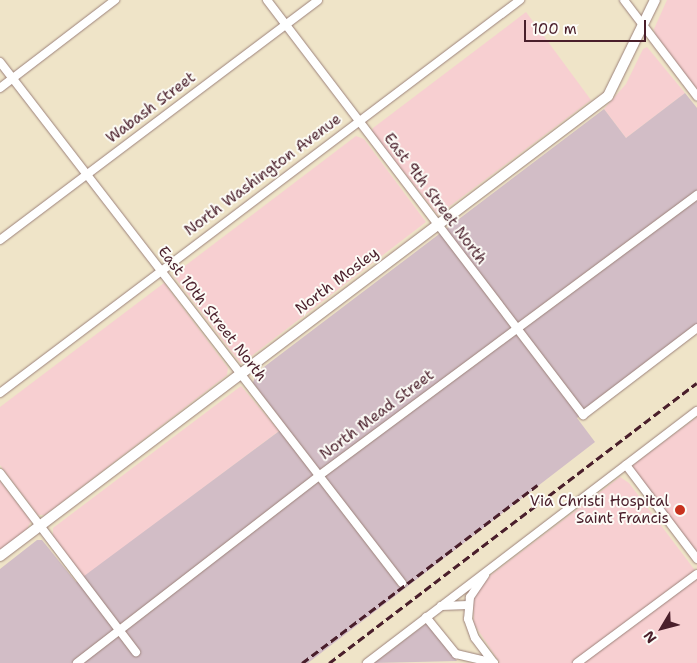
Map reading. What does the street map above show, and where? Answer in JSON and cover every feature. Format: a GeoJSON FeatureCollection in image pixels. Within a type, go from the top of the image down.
{"type":"FeatureCollection","features":[{"type":"Feature","properties":{"kind":"street"},"geometry":{"type":"LineString","coordinates":[[0,88],[115,0]]}},
{"type":"Feature","properties":{"kind":"street","name":"East 9th Street North"},"geometry":{"type":"LineString","coordinates":[[266,0],[583,415],[697,328]]}},
{"type":"Feature","properties":{"kind":"street","name":"Wabash Street"},"geometry":{"type":"LineString","coordinates":[[0,240],[318,0]]}},
{"type":"Feature","properties":{"kind":"street","name":"North Washington Avenue"},"geometry":{"type":"LineString","coordinates":[[0,393],[160,270],[520,0]]}},
{"type":"Feature","properties":{"kind":"street"},"geometry":{"type":"LineString","coordinates":[[624,0],[697,96]]}},
{"type":"Feature","properties":{"kind":"street","name":"North Mosley"},"geometry":{"type":"LineString","coordinates":[[0,556],[436,224],[608,96],[656,0]]}},
{"type":"Feature","properties":{"kind":"street","name":"East 10th Street North"},"geometry":{"type":"LineString","coordinates":[[0,62],[402,583]]}},
{"type":"Feature","properties":{"kind":"street","name":"North Mead Street"},"geometry":{"type":"LineString","coordinates":[[77,663],[320,475],[697,195]]}},
{"type":"Feature","properties":{"kind":"street"},"geometry":{"type":"LineString","coordinates":[[366,663],[426,617],[436,607],[488,572],[697,411]]}},
{"type":"Feature","properties":{"kind":"street"},"geometry":{"type":"LineString","coordinates":[[626,465],[697,559]]}},
{"type":"Feature","properties":{"kind":"street"},"geometry":{"type":"LineString","coordinates":[[0,473],[136,652]]}},
{"type":"Feature","properties":{"kind":"street"},"geometry":{"type":"LineString","coordinates":[[488,572],[474,589],[468,606],[471,629],[494,663]]}},
{"type":"Feature","properties":{"kind":"street"},"geometry":{"type":"LineString","coordinates":[[577,663],[697,574]]}},
{"type":"Feature","properties":{"kind":"street"},"geometry":{"type":"LineString","coordinates":[[436,607],[448,604],[468,606]]}},
{"type":"Feature","properties":{"kind":"street"},"geometry":{"type":"LineString","coordinates":[[426,617],[456,654],[494,663]]}},
{"type":"Feature","properties":{"kind":"shaded area"},"geometry":{"type":"Polygon","coordinates":[[[667,0],[697,0],[697,90],[655,34],[654,29],[667,0]]]}},
{"type":"Feature","properties":{"kind":"shaded area"},"geometry":{"type":"Polygon","coordinates":[[[526,12],[591,100],[438,215],[372,132],[373,128],[526,12]]]}},
{"type":"Feature","properties":{"kind":"shaded area"},"geometry":{"type":"Polygon","coordinates":[[[647,47],[685,93],[626,138],[604,109],[626,84],[643,49],[647,47]]]}},
{"type":"Feature","properties":{"kind":"shaded area"},"geometry":{"type":"Polygon","coordinates":[[[685,93],[697,108],[697,327],[577,418],[595,442],[308,663],[0,663],[0,569],[37,540],[42,540],[76,582],[286,426],[253,383],[256,373],[604,109],[626,138],[685,93]]]}},
{"type":"Feature","properties":{"kind":"shaded area"},"geometry":{"type":"Polygon","coordinates":[[[356,136],[364,139],[426,222],[241,364],[173,275],[356,136]]]}},
{"type":"Feature","properties":{"kind":"shaded area"},"geometry":{"type":"Polygon","coordinates":[[[164,283],[228,368],[227,375],[45,515],[38,515],[0,465],[0,407],[164,283]]]}},
{"type":"Feature","properties":{"kind":"shaded area"},"geometry":{"type":"Polygon","coordinates":[[[241,386],[279,431],[84,577],[53,536],[53,528],[241,386]]]}},
{"type":"Feature","properties":{"kind":"shaded area","name":"Via Christi Hospital Saint Francis"},"geometry":{"type":"Polygon","coordinates":[[[697,417],[697,553],[630,467],[697,417]]]}},
{"type":"Feature","properties":{"kind":"shaded area"},"geometry":{"type":"Polygon","coordinates":[[[620,477],[629,483],[697,573],[697,663],[500,663],[474,624],[473,599],[478,589],[491,575],[620,477]]]}},
{"type":"Feature","properties":{"kind":"shaded area"},"geometry":{"type":"Polygon","coordinates":[[[0,481],[31,521],[27,529],[0,550],[0,481]]]}},
{"type":"Feature","properties":{"kind":"shaded area"},"geometry":{"type":"Polygon","coordinates":[[[428,622],[457,661],[374,663],[428,622]]]}},
{"type":"Feature","properties":{"kind":"railway"},"geometry":{"type":"LineString","coordinates":[[329,663],[697,383]]}},
{"type":"Feature","properties":{"kind":"railway"},"geometry":{"type":"LineString","coordinates":[[302,663],[537,485]]}},
{"type":"Feature","properties":{"kind":"place","name":"Via Christi Hospital Saint Francis"},"geometry":{"type":"Point","coordinates":[680,510]}}]}
